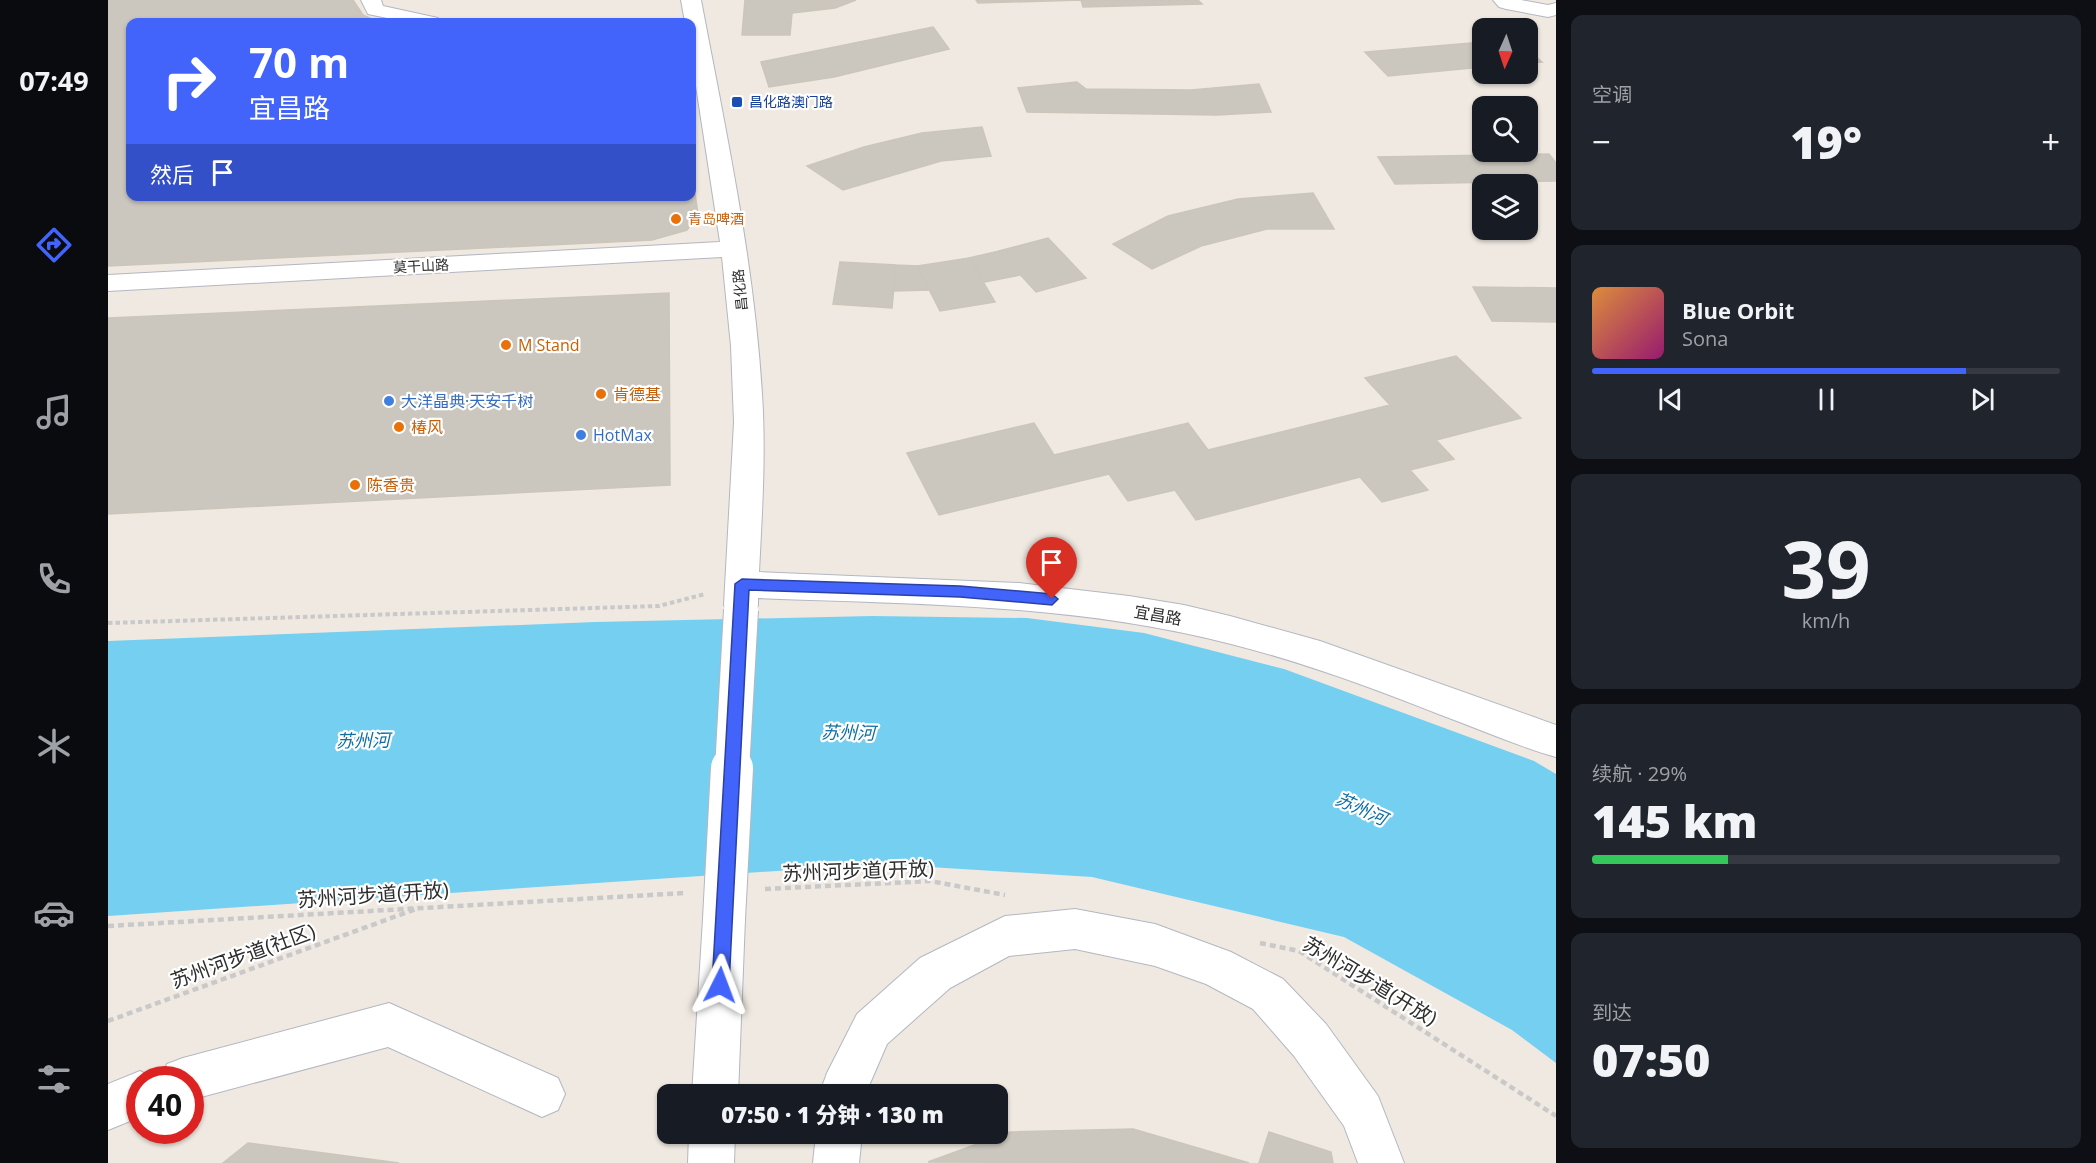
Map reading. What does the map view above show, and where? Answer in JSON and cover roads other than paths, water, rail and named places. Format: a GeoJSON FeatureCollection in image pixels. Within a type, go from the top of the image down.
{"type":"FeatureCollection","features":[{"type":"Feature","properties":{"kind":"street"},"geometry":{"type":"LineString","coordinates":[[371,0],[375,10],[412,18]]}},
{"type":"Feature","properties":{"kind":"street","name":"昌化路"},"geometry":{"type":"LineString","coordinates":[[691,0],[693,18]]}},
{"type":"Feature","properties":{"kind":"street"},"geometry":{"type":"LineString","coordinates":[[1503,0],[1506,3],[1548,11],[1556,9]]}},
{"type":"Feature","properties":{"kind":"street","name":"昌化路"},"geometry":{"type":"LineString","coordinates":[[696,40],[730,213],[740,292],[748,397],[749,458],[742,597],[710,906],[715,1084]]}},
{"type":"Feature","properties":{"kind":"street","name":"莫干山路"},"geometry":{"type":"LineString","coordinates":[[108,283],[735,249]]}},
{"type":"Feature","properties":{"kind":"street","name":"宜昌路"},"geometry":{"type":"LineString","coordinates":[[742,597],[983,593],[1074,601],[1186,620],[1290,647],[1393,681],[1556,741]]}},
{"type":"Feature","properties":{"kind":"street"},"geometry":{"type":"LineString","coordinates":[[845,1084],[872,1029],[935,973],[1005,936],[1075,928],[1155,945],[1216,967],[1268,994],[1310,1040],[1362,1112],[1381,1163]]}},
{"type":"Feature","properties":{"kind":"street"},"geometry":{"type":"LineString","coordinates":[[204,1074],[389,1025],[542,1094]]}},
{"type":"Feature","properties":{"kind":"street"},"geometry":{"type":"LineString","coordinates":[[108,1107],[126,1100]]}},
{"type":"Feature","properties":{"kind":"street"},"geometry":{"type":"LineString","coordinates":[[711,1163],[712,1144]]}},
{"type":"Feature","properties":{"kind":"street"},"geometry":{"type":"LineString","coordinates":[[836,1163],[838,1144]]}},
{"type":"Feature","properties":{"kind":"water","name":"苏州河"},"geometry":{"type":"Polygon","coordinates":[[[872,616],[1027,618],[1144,633],[1284,669],[1534,761],[1556,774],[1556,1063],[1512,1030],[1344,937],[1092,877],[881,864],[108,916],[108,641],[595,622],[872,616]]]}},
{"type":"Feature","properties":{"kind":"place","name":"昌化路澳门路"},"geometry":{"type":"Point","coordinates":[737,102]}},
{"type":"Feature","properties":{"kind":"place","name":"青岛啤酒"},"geometry":{"type":"Point","coordinates":[676,219]}},
{"type":"Feature","properties":{"kind":"place","name":"M Stand"},"geometry":{"type":"Point","coordinates":[506,345]}},
{"type":"Feature","properties":{"kind":"place","name":"肯德基"},"geometry":{"type":"Point","coordinates":[601,394]}},
{"type":"Feature","properties":{"kind":"place","name":"大洋晶典·天安千树"},"geometry":{"type":"Point","coordinates":[389,401]}},
{"type":"Feature","properties":{"kind":"place","name":"椿风"},"geometry":{"type":"Point","coordinates":[399,427]}},
{"type":"Feature","properties":{"kind":"place","name":"HotMax"},"geometry":{"type":"Point","coordinates":[581,435]}},
{"type":"Feature","properties":{"kind":"place","name":"陈香贵"},"geometry":{"type":"Point","coordinates":[355,485]}}]}
